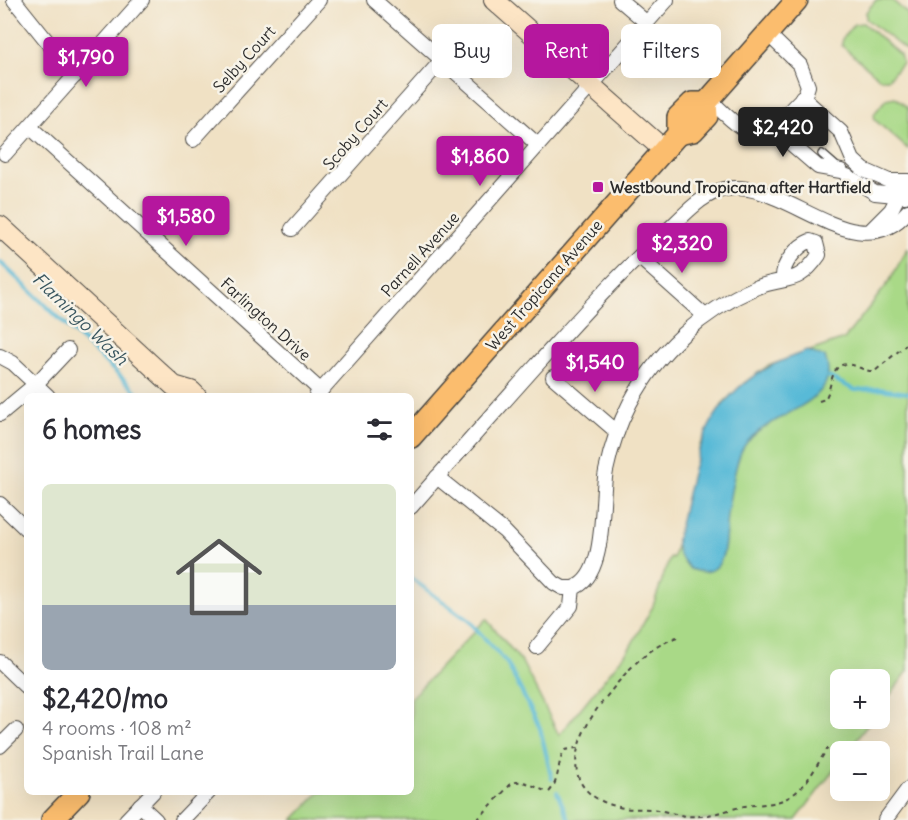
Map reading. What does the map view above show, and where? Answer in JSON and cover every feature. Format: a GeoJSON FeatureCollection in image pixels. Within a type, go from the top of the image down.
{"type":"FeatureCollection","features":[{"type":"Feature","properties":{"kind":"main road"},"geometry":{"type":"LineString","coordinates":[[494,0],[664,150]]}},
{"type":"Feature","properties":{"kind":"main road","name":"West Tropicana Avenue"},"geometry":{"type":"LineString","coordinates":[[414,433],[678,134],[693,131],[706,116],[707,101],[796,0]]}},
{"type":"Feature","properties":{"kind":"main road"},"geometry":{"type":"LineString","coordinates":[[0,226],[176,391],[193,393]]}},
{"type":"Feature","properties":{"kind":"main road"},"geometry":{"type":"LineString","coordinates":[[52,820],[76,795]]}},
{"type":"Feature","properties":{"kind":"street"},"geometry":{"type":"LineString","coordinates":[[14,0],[75,76]]}},
{"type":"Feature","properties":{"kind":"street"},"geometry":{"type":"LineString","coordinates":[[5,154],[142,0]]}},
{"type":"Feature","properties":{"kind":"street","name":"Selby Court"},"geometry":{"type":"LineString","coordinates":[[193,140],[319,0]]}},
{"type":"Feature","properties":{"kind":"street"},"geometry":{"type":"LineString","coordinates":[[374,0],[432,51]]}},
{"type":"Feature","properties":{"kind":"street"},"geometry":{"type":"LineString","coordinates":[[620,0],[647,23]]}},
{"type":"Feature","properties":{"kind":"street","name":"Parnell Avenue"},"geometry":{"type":"LineString","coordinates":[[319,393],[667,0]]}},
{"type":"Feature","properties":{"kind":"street"},"geometry":{"type":"LineString","coordinates":[[707,101],[747,131],[762,135],[778,125],[799,101],[808,86],[804,73],[794,58],[767,33]]}},
{"type":"Feature","properties":{"kind":"street","name":"Scoby Court"},"geometry":{"type":"LineString","coordinates":[[292,229],[432,71]]}},
{"type":"Feature","properties":{"kind":"street"},"geometry":{"type":"LineString","coordinates":[[462,78],[538,145]]}},
{"type":"Feature","properties":{"kind":"street"},"geometry":{"type":"LineString","coordinates":[[799,101],[841,132],[857,164],[872,175],[889,181],[907,182],[903,197],[887,216],[867,232]]}},
{"type":"Feature","properties":{"kind":"street"},"geometry":{"type":"LineString","coordinates":[[778,125],[818,167],[844,174],[875,193],[903,197]]}},
{"type":"Feature","properties":{"kind":"street","name":"Farlington Drive"},"geometry":{"type":"LineString","coordinates":[[30,127],[319,393]]}},
{"type":"Feature","properties":{"kind":"street"},"geometry":{"type":"LineString","coordinates":[[414,504],[584,313],[639,257],[702,200],[718,191],[736,187],[760,192],[842,228],[867,232],[892,225],[908,211]]}},
{"type":"Feature","properties":{"kind":"street"},"geometry":{"type":"LineString","coordinates":[[639,257],[705,316]]}},
{"type":"Feature","properties":{"kind":"street"},"geometry":{"type":"LineString","coordinates":[[437,477],[504,531],[554,582],[563,588],[573,588],[582,584],[589,576],[599,545],[605,474],[617,432],[630,402],[651,369],[676,340],[705,316],[738,296],[783,278]]}},
{"type":"Feature","properties":{"kind":"street"},"geometry":{"type":"LineString","coordinates":[[25,393],[68,350]]}},
{"type":"Feature","properties":{"kind":"street"},"geometry":{"type":"LineString","coordinates":[[0,356],[13,363],[45,393]]}},
{"type":"Feature","properties":{"kind":"street"},"geometry":{"type":"LineString","coordinates":[[553,377],[617,432]]}},
{"type":"Feature","properties":{"kind":"street"},"geometry":{"type":"LineString","coordinates":[[0,414],[24,394]]}},
{"type":"Feature","properties":{"kind":"street"},"geometry":{"type":"LineString","coordinates":[[0,504],[24,527]]}},
{"type":"Feature","properties":{"kind":"street"},"geometry":{"type":"LineString","coordinates":[[537,647],[571,606],[573,588]]}},
{"type":"Feature","properties":{"kind":"street"},"geometry":{"type":"LineString","coordinates":[[0,662],[24,685]]}},
{"type":"Feature","properties":{"kind":"street"},"geometry":{"type":"LineString","coordinates":[[0,746],[16,729]]}},
{"type":"Feature","properties":{"kind":"street"},"geometry":{"type":"LineString","coordinates":[[885,820],[908,789]]}},
{"type":"Feature","properties":{"kind":"street"},"geometry":{"type":"LineString","coordinates":[[126,820],[150,795]]}},
{"type":"Feature","properties":{"kind":"street"},"geometry":{"type":"LineString","coordinates":[[182,820],[206,795]]}},
{"type":"Feature","properties":{"kind":"street"},"geometry":{"type":"LineString","coordinates":[[140,805],[156,820]]}},
{"type":"Feature","properties":{"kind":"lane"},"geometry":{"type":"LineString","coordinates":[[799,101],[820,127]]}},
{"type":"Feature","properties":{"kind":"lane"},"geometry":{"type":"LineString","coordinates":[[778,125],[808,142]]}},
{"type":"Feature","properties":{"kind":"lane"},"geometry":{"type":"LineString","coordinates":[[835,140],[850,154]]}},
{"type":"Feature","properties":{"kind":"lane"},"geometry":{"type":"LineString","coordinates":[[822,154],[844,174]]}},
{"type":"Feature","properties":{"kind":"path"},"geometry":{"type":"LineString","coordinates":[[819,401],[828,395],[832,375],[843,364],[875,371],[908,343]]}},
{"type":"Feature","properties":{"kind":"path"},"geometry":{"type":"LineString","coordinates":[[677,636],[646,652],[628,669],[591,716],[576,748],[578,776],[584,787],[595,797],[618,807],[649,809],[680,815],[711,815],[784,799],[805,784],[828,748]]}},
{"type":"Feature","properties":{"kind":"path"},"geometry":{"type":"LineString","coordinates":[[477,820],[512,783],[526,782],[539,790],[549,792],[559,777],[560,756],[565,750],[576,748]]}},
{"type":"Feature","properties":{"kind":"path"},"geometry":{"type":"LineString","coordinates":[[679,820],[680,815]]}},
{"type":"Feature","properties":{"kind":"green space"},"geometry":{"type":"Polygon","coordinates":[[[876,0],[892,0],[908,14],[908,52],[866,19],[866,12],[876,0]]]}},
{"type":"Feature","properties":{"kind":"green space"},"geometry":{"type":"Polygon","coordinates":[[[863,23],[900,55],[902,63],[888,79],[881,79],[842,46],[842,39],[854,24],[863,23]]]}},
{"type":"Feature","properties":{"kind":"green space"},"geometry":{"type":"Polygon","coordinates":[[[895,97],[908,108],[908,149],[875,120],[874,114],[886,99],[895,97]]]}},
{"type":"Feature","properties":{"kind":"green space"},"geometry":{"type":"Polygon","coordinates":[[[908,247],[908,671],[890,695],[890,669],[830,669],[830,729],[864,729],[856,741],[830,741],[830,775],[796,820],[293,820],[317,795],[414,795],[414,695],[486,619],[522,662],[559,735],[629,649],[653,606],[670,557],[673,558],[700,445],[723,403],[744,383],[768,366],[844,339],[889,282],[908,247]]]}},
{"type":"Feature","properties":{"kind":"water"},"geometry":{"type":"Polygon","coordinates":[[[807,351],[825,357],[828,374],[823,387],[812,399],[750,439],[741,452],[734,475],[722,556],[712,570],[703,572],[690,569],[679,555],[676,543],[699,449],[710,424],[725,402],[745,382],[772,365],[807,351]]]}},
{"type":"Feature","properties":{"kind":"waterway","name":"Flamingo Wash"},"geometry":{"type":"LineString","coordinates":[[0,262],[138,393]]}},
{"type":"Feature","properties":{"kind":"waterway"},"geometry":{"type":"LineString","coordinates":[[829,377],[855,390],[879,389],[908,393]]}},
{"type":"Feature","properties":{"kind":"waterway","name":"Flamingo Wash"},"geometry":{"type":"LineString","coordinates":[[414,580],[469,621],[507,663],[540,728],[552,779]]}},
{"type":"Feature","properties":{"kind":"waterway","name":"Flamingo Wash"},"geometry":{"type":"LineString","coordinates":[[557,792],[569,820]]}},
{"type":"Feature","properties":{"kind":"place","name":"Westbound Tropicana after Hartfield"},"geometry":{"type":"Point","coordinates":[598,187]}}]}
